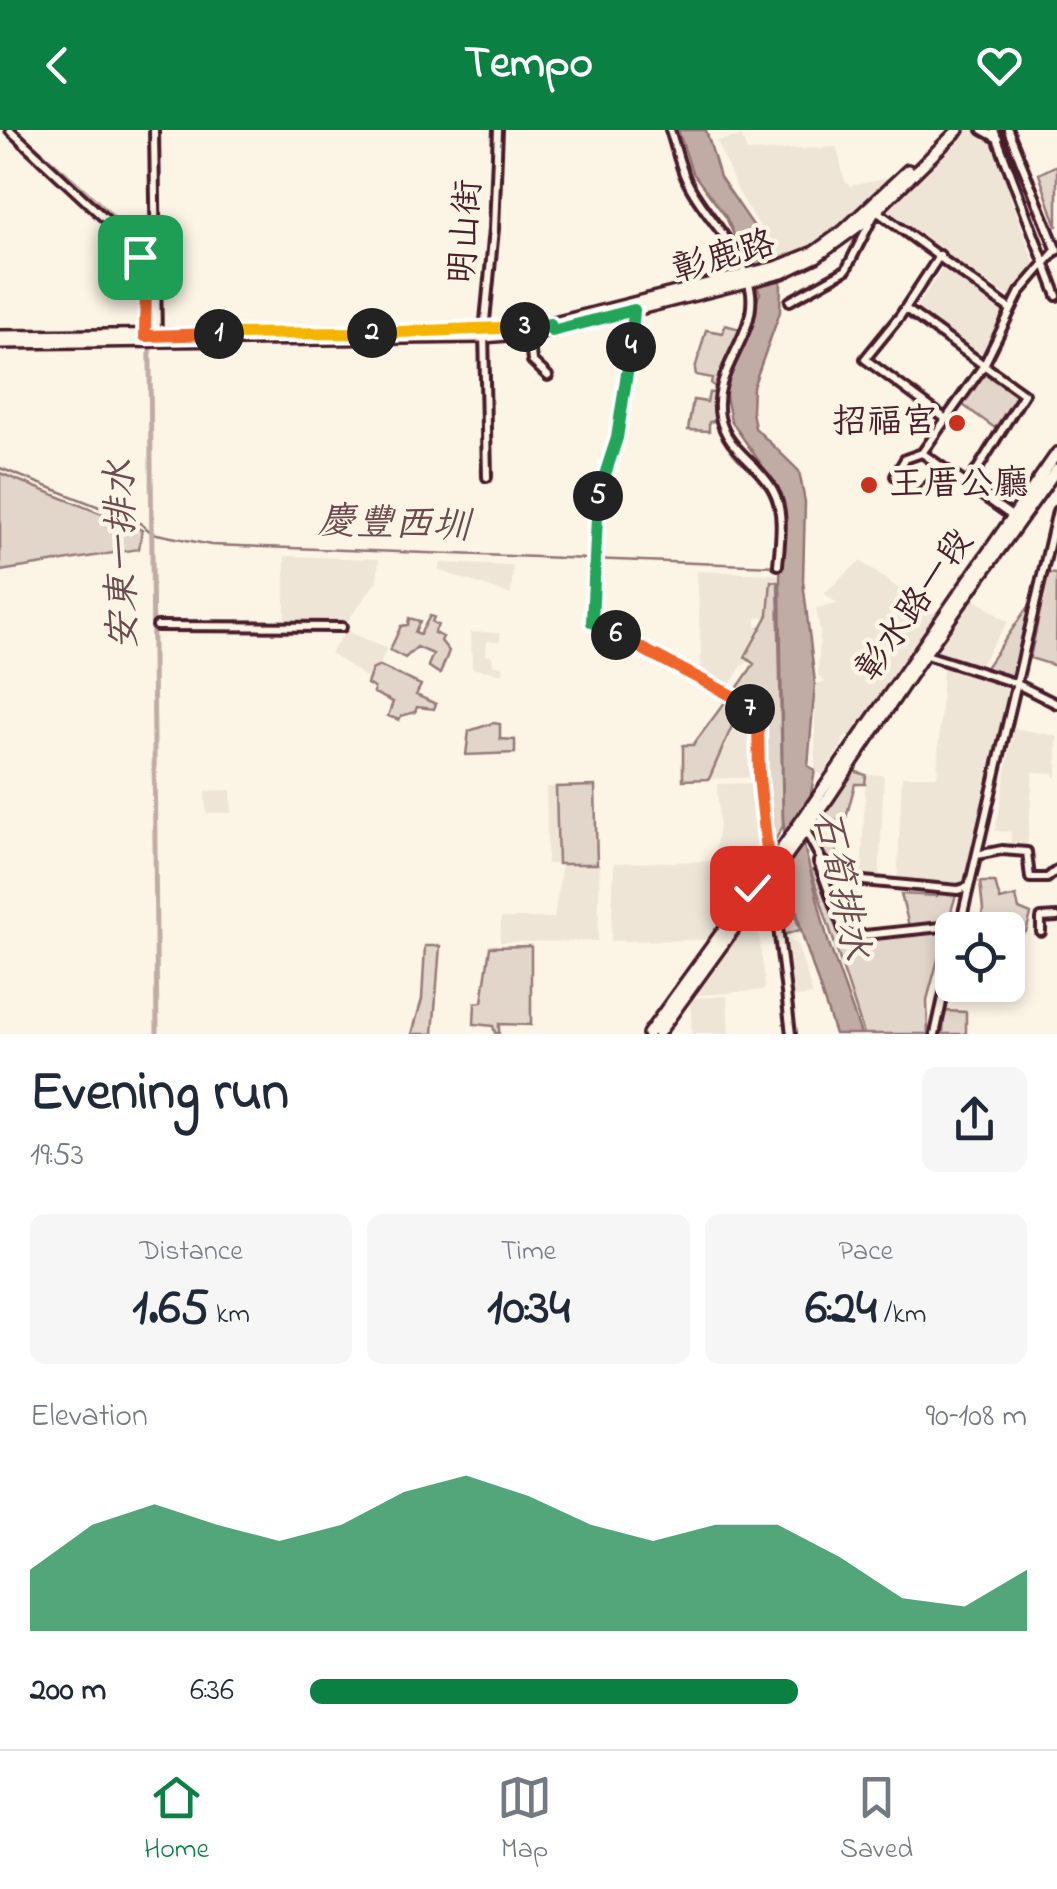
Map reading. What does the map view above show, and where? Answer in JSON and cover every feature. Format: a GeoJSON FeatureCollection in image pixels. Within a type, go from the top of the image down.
{"type":"FeatureCollection","features":[{"type":"Feature","properties":{"kind":"main road","name":"彰鹿路"},"geometry":{"type":"LineString","coordinates":[[874,208],[950,130]]}},
{"type":"Feature","properties":{"kind":"main road","name":"彰鹿路"},"geometry":{"type":"LineString","coordinates":[[145,339],[530,334],[647,300],[775,271],[814,252],[874,208],[958,130]]}},
{"type":"Feature","properties":{"kind":"main road","name":"彰鹿路"},"geometry":{"type":"LineString","coordinates":[[484,334],[551,328],[634,310],[749,277]]}},
{"type":"Feature","properties":{"kind":"main road"},"geometry":{"type":"LineString","coordinates":[[0,339],[145,339]]}},
{"type":"Feature","properties":{"kind":"main road","name":"彰水路一段"},"geometry":{"type":"LineString","coordinates":[[1017,519],[1057,453]]}},
{"type":"Feature","properties":{"kind":"main road","name":"彰水路一段"},"geometry":{"type":"LineString","coordinates":[[825,794],[921,653],[1057,469]]}},
{"type":"Feature","properties":{"kind":"main road"},"geometry":{"type":"LineString","coordinates":[[658,1034],[825,794]]}},
{"type":"Feature","properties":{"kind":"main road"},"geometry":{"type":"LineString","coordinates":[[648,1034],[788,852],[825,794]]}},
{"type":"Feature","properties":{"kind":"street"},"geometry":{"type":"LineString","coordinates":[[10,130],[133,245],[144,273],[145,339]]}},
{"type":"Feature","properties":{"kind":"street"},"geometry":{"type":"LineString","coordinates":[[154,130],[157,338]]}},
{"type":"Feature","properties":{"kind":"street","name":"明山街"},"geometry":{"type":"LineString","coordinates":[[487,477],[484,334],[498,130]]}},
{"type":"Feature","properties":{"kind":"street"},"geometry":{"type":"LineString","coordinates":[[670,130],[688,182],[749,277],[748,320],[720,387],[720,416],[727,438],[772,486],[776,497],[778,565]]}},
{"type":"Feature","properties":{"kind":"street"},"geometry":{"type":"LineString","coordinates":[[982,130],[998,139]]}},
{"type":"Feature","properties":{"kind":"street"},"geometry":{"type":"LineString","coordinates":[[994,130],[1057,296]]}},
{"type":"Feature","properties":{"kind":"street"},"geometry":{"type":"LineString","coordinates":[[896,476],[905,459],[922,453],[984,365],[1010,309],[1057,250],[1008,130]]}},
{"type":"Feature","properties":{"kind":"street"},"geometry":{"type":"LineString","coordinates":[[790,301],[846,270],[874,208],[1010,309]]}},
{"type":"Feature","properties":{"kind":"street"},"geometry":{"type":"LineString","coordinates":[[940,255],[906,308],[865,359],[946,419]]}},
{"type":"Feature","properties":{"kind":"street"},"geometry":{"type":"LineString","coordinates":[[647,300],[634,310],[617,438],[598,496],[592,622],[742,701],[758,722],[759,777],[791,1034]]}},
{"type":"Feature","properties":{"kind":"street"},"geometry":{"type":"LineString","coordinates":[[906,308],[1024,394],[967,486]]}},
{"type":"Feature","properties":{"kind":"street"},"geometry":{"type":"LineString","coordinates":[[530,334],[532,361],[548,376]]}},
{"type":"Feature","properties":{"kind":"street"},"geometry":{"type":"LineString","coordinates":[[922,453],[1017,519]]}},
{"type":"Feature","properties":{"kind":"street"},"geometry":{"type":"LineString","coordinates":[[922,492],[945,470]]}},
{"type":"Feature","properties":{"kind":"street"},"geometry":{"type":"LineString","coordinates":[[963,912],[1057,511]]}},
{"type":"Feature","properties":{"kind":"street"},"geometry":{"type":"LineString","coordinates":[[156,626],[342,627]]}},
{"type":"Feature","properties":{"kind":"street"},"geometry":{"type":"LineString","coordinates":[[921,653],[1015,684],[1057,704]]}},
{"type":"Feature","properties":{"kind":"street"},"geometry":{"type":"LineString","coordinates":[[805,828],[822,861],[853,880],[958,890],[968,887]]}},
{"type":"Feature","properties":{"kind":"street"},"geometry":{"type":"LineString","coordinates":[[977,854],[1002,850],[1028,852],[1030,878],[1047,878],[1057,870]]}},
{"type":"Feature","properties":{"kind":"street"},"geometry":{"type":"LineString","coordinates":[[822,861],[818,862],[846,937],[935,930]]}},
{"type":"Feature","properties":{"kind":"street"},"geometry":{"type":"LineString","coordinates":[[1041,932],[1041,918],[1057,917]]}},
{"type":"Feature","properties":{"kind":"street"},"geometry":{"type":"LineString","coordinates":[[935,1034],[942,1002]]}},
{"type":"Feature","properties":{"kind":"shaded area"},"geometry":{"type":"Polygon","coordinates":[[[678,130],[706,130],[720,177],[776,259],[781,285],[780,312],[753,387],[752,411],[755,428],[799,471],[805,502],[803,581],[815,683],[808,766],[815,770],[803,842],[828,941],[861,1034],[835,1034],[803,937],[789,879],[783,818],[782,494],[731,421],[725,391],[732,356],[760,293],[726,217],[692,172],[678,130]]]}},
{"type":"Feature","properties":{"kind":"shaded area"},"geometry":{"type":"Polygon","coordinates":[[[966,130],[982,130],[988,137],[1012,191],[1010,195],[1034,262],[1033,270],[1011,298],[885,214],[966,130]]]}},
{"type":"Feature","properties":{"kind":"shaded area"},"geometry":{"type":"Polygon","coordinates":[[[742,136],[747,152],[837,147],[845,182],[850,186],[894,177],[830,234],[781,260],[737,190],[717,141],[742,136]]]}},
{"type":"Feature","properties":{"kind":"shaded area"},"geometry":{"type":"Polygon","coordinates":[[[1057,165],[1057,227],[1039,174],[1057,165]]]}},
{"type":"Feature","properties":{"kind":"shaded area"},"geometry":{"type":"Polygon","coordinates":[[[944,266],[1006,308],[985,355],[915,313],[944,266]]]}},
{"type":"Feature","properties":{"kind":"shaded area"},"geometry":{"type":"Polygon","coordinates":[[[725,325],[744,330],[720,390],[711,384],[712,378],[696,375],[695,369],[706,330],[723,333],[725,325]]]}},
{"type":"Feature","properties":{"kind":"shaded area"},"geometry":{"type":"Polygon","coordinates":[[[982,372],[1017,396],[995,428],[960,403],[982,372]]]}},
{"type":"Feature","properties":{"kind":"shaded area"},"geometry":{"type":"Polygon","coordinates":[[[719,392],[715,421],[709,422],[709,431],[688,430],[693,400],[707,402],[709,393],[719,392]]]}},
{"type":"Feature","properties":{"kind":"shaded area"},"geometry":{"type":"Polygon","coordinates":[[[0,473],[142,530],[139,549],[0,571],[0,473]]]}},
{"type":"Feature","properties":{"kind":"shaded area"},"geometry":{"type":"Polygon","coordinates":[[[285,556],[379,559],[377,581],[344,626],[285,625],[285,556]]]}},
{"type":"Feature","properties":{"kind":"shaded area"},"geometry":{"type":"Polygon","coordinates":[[[860,561],[940,618],[855,736],[847,735],[842,740],[822,775],[815,770],[815,683],[825,683],[818,675],[820,631],[816,608],[837,604],[824,593],[860,561]]]}},
{"type":"Feature","properties":{"kind":"shaded area"},"geometry":{"type":"Polygon","coordinates":[[[441,563],[513,566],[511,595],[438,570],[441,563]]]}},
{"type":"Feature","properties":{"kind":"shaded area"},"geometry":{"type":"Polygon","coordinates":[[[697,571],[778,574],[779,617],[756,618],[756,626],[762,627],[761,635],[728,689],[702,676],[697,571]]]}},
{"type":"Feature","properties":{"kind":"shaded area"},"geometry":{"type":"Polygon","coordinates":[[[1048,573],[1057,574],[1056,666],[1030,658],[1048,573]]]}},
{"type":"Feature","properties":{"kind":"shaded area"},"geometry":{"type":"Polygon","coordinates":[[[771,581],[778,582],[783,826],[766,856],[761,724],[753,708],[734,693],[754,664],[745,657],[768,615],[771,581]]]}},
{"type":"Feature","properties":{"kind":"shaded area"},"geometry":{"type":"Polygon","coordinates":[[[973,598],[1008,622],[976,671],[934,657],[973,598]]]}},
{"type":"Feature","properties":{"kind":"shaded area"},"geometry":{"type":"Polygon","coordinates":[[[1031,602],[1015,679],[986,674],[985,669],[1031,602]]]}},
{"type":"Feature","properties":{"kind":"shaded area"},"geometry":{"type":"Polygon","coordinates":[[[430,616],[438,625],[434,633],[443,637],[441,641],[449,651],[440,674],[428,666],[433,654],[417,647],[405,658],[390,650],[409,618],[420,621],[415,632],[420,634],[430,616]]]}},
{"type":"Feature","properties":{"kind":"shaded area"},"geometry":{"type":"Polygon","coordinates":[[[346,631],[386,648],[380,666],[371,670],[367,678],[330,653],[346,631]]]}},
{"type":"Feature","properties":{"kind":"shaded area"},"geometry":{"type":"Polygon","coordinates":[[[471,632],[500,633],[500,641],[487,641],[486,655],[492,656],[493,665],[503,666],[503,674],[472,668],[471,632]]]}},
{"type":"Feature","properties":{"kind":"shaded area"},"geometry":{"type":"Polygon","coordinates":[[[380,666],[421,685],[416,695],[436,704],[434,709],[417,707],[399,720],[388,716],[393,702],[374,693],[374,688],[367,684],[372,670],[380,666]]]}},
{"type":"Feature","properties":{"kind":"shaded area"},"geometry":{"type":"Polygon","coordinates":[[[943,667],[1013,688],[969,888],[897,884],[902,776],[937,776],[943,667]]]}},
{"type":"Feature","properties":{"kind":"shaded area"},"geometry":{"type":"Polygon","coordinates":[[[728,698],[739,704],[739,710],[709,779],[683,780],[683,745],[693,745],[728,698]]]}},
{"type":"Feature","properties":{"kind":"shaded area"},"geometry":{"type":"Polygon","coordinates":[[[739,704],[758,722],[759,777],[709,779],[739,704]]]}},
{"type":"Feature","properties":{"kind":"shaded area"},"geometry":{"type":"Polygon","coordinates":[[[500,724],[500,739],[515,740],[515,753],[466,755],[469,731],[500,724]]]}},
{"type":"Feature","properties":{"kind":"shaded area"},"geometry":{"type":"Polygon","coordinates":[[[1014,728],[1057,736],[1057,780],[1053,773],[1033,772],[1027,853],[1011,853],[1011,832],[995,831],[1014,728]]]}},
{"type":"Feature","properties":{"kind":"shaded area"},"geometry":{"type":"Polygon","coordinates":[[[854,771],[866,775],[865,784],[855,784],[846,818],[838,819],[836,866],[819,850],[807,828],[818,812],[825,813],[854,771]]]}},
{"type":"Feature","properties":{"kind":"shaded area"},"geometry":{"type":"Polygon","coordinates":[[[866,775],[884,775],[879,880],[861,876],[866,775]]]}},
{"type":"Feature","properties":{"kind":"shaded area"},"geometry":{"type":"Polygon","coordinates":[[[758,783],[757,859],[767,862],[715,940],[611,941],[614,863],[714,861],[719,824],[717,784],[758,783]]]}},
{"type":"Feature","properties":{"kind":"shaded area"},"geometry":{"type":"Polygon","coordinates":[[[595,786],[597,864],[558,864],[556,787],[595,786]]]}},
{"type":"Feature","properties":{"kind":"shaded area"},"geometry":{"type":"Polygon","coordinates":[[[546,787],[556,787],[558,864],[547,864],[546,787]]]}},
{"type":"Feature","properties":{"kind":"shaded area"},"geometry":{"type":"Polygon","coordinates":[[[231,790],[232,813],[206,813],[205,791],[231,790]]]}},
{"type":"Feature","properties":{"kind":"shaded area"},"geometry":{"type":"Polygon","coordinates":[[[562,864],[600,864],[598,941],[500,942],[501,918],[554,918],[562,864]]]}},
{"type":"Feature","properties":{"kind":"shaded area"},"geometry":{"type":"Polygon","coordinates":[[[817,869],[845,939],[935,931],[935,971],[927,1000],[928,1034],[864,1034],[811,871],[817,869]]]}},
{"type":"Feature","properties":{"kind":"shaded area"},"geometry":{"type":"Polygon","coordinates":[[[779,877],[783,877],[800,930],[783,935],[779,877]]]}},
{"type":"Feature","properties":{"kind":"shaded area"},"geometry":{"type":"Polygon","coordinates":[[[980,882],[995,882],[1000,900],[1016,896],[1019,909],[1031,914],[1026,932],[1025,912],[983,910],[980,882]]]}},
{"type":"Feature","properties":{"kind":"shaded area"},"geometry":{"type":"Polygon","coordinates":[[[939,889],[957,891],[951,912],[935,912],[935,923],[909,926],[901,894],[937,896],[939,889]]]}},
{"type":"Feature","properties":{"kind":"shaded area"},"geometry":{"type":"Polygon","coordinates":[[[756,902],[765,990],[688,996],[756,902]]]}},
{"type":"Feature","properties":{"kind":"shaded area"},"geometry":{"type":"Polygon","coordinates":[[[783,937],[797,944],[813,995],[791,998],[783,937]]]}},
{"type":"Feature","properties":{"kind":"shaded area"},"geometry":{"type":"Polygon","coordinates":[[[425,946],[440,946],[433,1034],[412,1034],[422,999],[425,946]]]}},
{"type":"Feature","properties":{"kind":"shaded area"},"geometry":{"type":"Polygon","coordinates":[[[531,946],[531,1025],[499,1024],[499,1033],[495,1033],[493,1026],[474,1024],[475,1003],[482,1002],[490,947],[531,946]]]}},
{"type":"Feature","properties":{"kind":"shaded area"},"geometry":{"type":"Polygon","coordinates":[[[727,996],[729,1034],[692,1034],[690,998],[727,996]]]}},
{"type":"Feature","properties":{"kind":"shaded area"},"geometry":{"type":"Polygon","coordinates":[[[944,1011],[966,1012],[966,1034],[943,1034],[944,1011]]]}},
{"type":"Feature","properties":{"kind":"waterway","name":"安東一排水"},"geometry":{"type":"LineString","coordinates":[[15,130],[109,214],[149,270],[157,1034]]}},
{"type":"Feature","properties":{"kind":"waterway","name":"慶豐西圳"},"geometry":{"type":"LineString","coordinates":[[0,468],[140,523],[152,533],[211,545],[778,566]]}},
{"type":"Feature","properties":{"kind":"place","name":"招福宮"},"geometry":{"type":"Point","coordinates":[957,423]}},
{"type":"Feature","properties":{"kind":"place","name":"王厝公廳"},"geometry":{"type":"Point","coordinates":[869,485]}},
{"type":"Feature","properties":{"kind":"route"},"geometry":{"type":"LineString","coordinates":[[140,257],[146,287],[145,336],[447,332],[550,324],[552,331],[634,310],[623,408],[598,496],[592,622],[742,701],[752,710],[758,722],[759,777],[769,867],[752,888]]}},
{"type":"Feature","properties":{"kind":"water label","name":"石筍排水"},"geometry":{"type":"Point","coordinates":[839,885]}}]}
